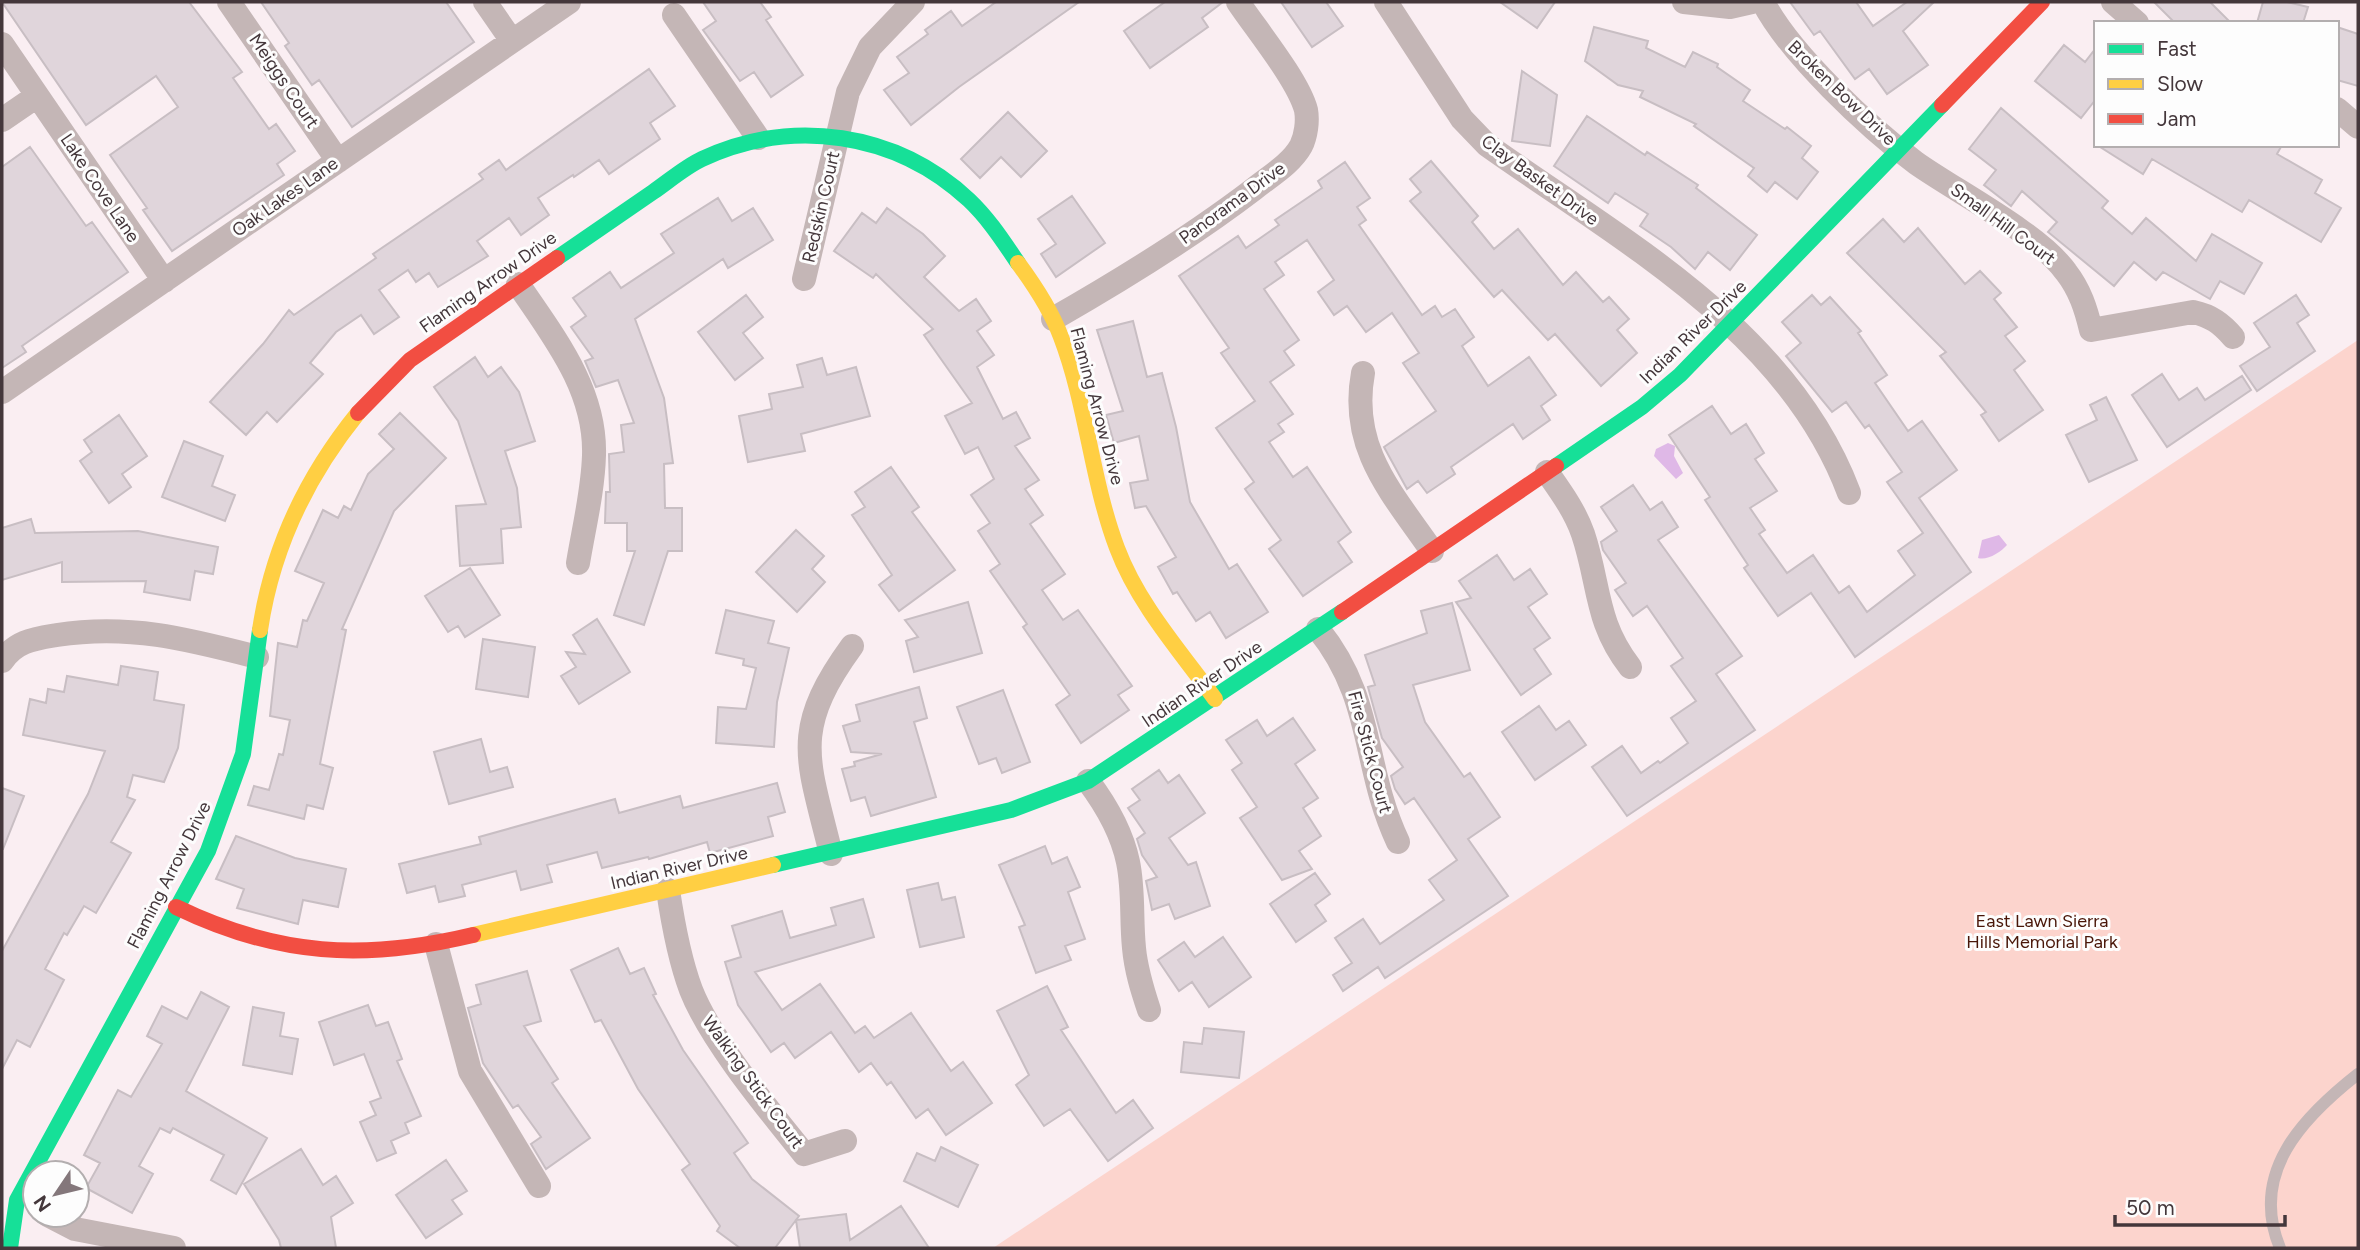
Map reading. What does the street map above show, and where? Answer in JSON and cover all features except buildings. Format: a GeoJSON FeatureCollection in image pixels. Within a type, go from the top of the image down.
{"type":"FeatureCollection","features":[{"type":"Feature","properties":{"kind":"street","name":"Meiggs Court"},"geometry":{"type":"LineString","coordinates":[[229,2],[338,161]]}},
{"type":"Feature","properties":{"kind":"street"},"geometry":{"type":"LineString","coordinates":[[485,2],[512,41]]}},
{"type":"Feature","properties":{"kind":"street","name":"Oak Lakes Lane"},"geometry":{"type":"LineString","coordinates":[[2,392],[569,2]]}},
{"type":"Feature","properties":{"kind":"street","name":"Redskin Court"},"geometry":{"type":"LineString","coordinates":[[804,279],[848,92],[870,47],[913,2]]}},
{"type":"Feature","properties":{"kind":"street","name":"Panorama Drive"},"geometry":{"type":"LineString","coordinates":[[1053,319],[1130,275],[1206,225],[1291,160],[1301,146],[1307,128],[1306,111],[1298,94],[1238,2]]}},
{"type":"Feature","properties":{"kind":"street","name":"Clay Basket Drive"},"geometry":{"type":"LineString","coordinates":[[1386,2],[1462,119],[1487,145],[1687,286],[1731,323],[1784,380],[1823,434],[1849,493]]}},
{"type":"Feature","properties":{"kind":"street"},"geometry":{"type":"LineString","coordinates":[[1684,2],[1730,7],[1752,2]]}},
{"type":"Feature","properties":{"kind":"street","name":"Broken Bow Drive"},"geometry":{"type":"LineString","coordinates":[[1763,2],[1791,45],[1899,149]]}},
{"type":"Feature","properties":{"kind":"street","name":"Indian River Drive"},"geometry":{"type":"LineString","coordinates":[[176,907],[233,933],[307,951],[383,953],[436,944],[831,854],[1011,810],[1088,781],[1318,629],[1642,407],[1680,375],[2042,2]]}},
{"type":"Feature","properties":{"kind":"street"},"geometry":{"type":"LineString","coordinates":[[2113,2],[2135,21]]}},
{"type":"Feature","properties":{"kind":"street"},"geometry":{"type":"LineString","coordinates":[[674,15],[758,138]]}},
{"type":"Feature","properties":{"kind":"street","name":"Lake Cove Lane"},"geometry":{"type":"LineString","coordinates":[[2,44],[164,281]]}},
{"type":"Feature","properties":{"kind":"street"},"geometry":{"type":"LineString","coordinates":[[2,120],[37,96]]}},
{"type":"Feature","properties":{"kind":"street"},"geometry":{"type":"LineString","coordinates":[[2339,111],[2358,128]]}},
{"type":"Feature","properties":{"kind":"street","name":"Flaming Arrow Drive"},"geometry":{"type":"LineString","coordinates":[[10,1248],[18,1200],[208,851],[227,806],[245,743],[263,609],[294,513],[317,468],[345,425],[369,397],[410,360],[699,160],[728,145],[758,138],[805,133],[837,135],[883,147],[913,160],[967,198],[990,223],[1037,289],[1068,355],[1105,514],[1118,551],[1135,585],[1214,699]]}},
{"type":"Feature","properties":{"kind":"street","name":"Small Hill Court"},"geometry":{"type":"LineString","coordinates":[[1899,149],[2053,257],[2074,283],[2085,306],[2091,330],[2193,312],[2222,325],[2233,337]]}},
{"type":"Feature","properties":{"kind":"street"},"geometry":{"type":"LineString","coordinates":[[518,284],[567,357],[582,387],[591,419],[594,453],[592,486],[578,563]]}},
{"type":"Feature","properties":{"kind":"street"},"geometry":{"type":"LineString","coordinates":[[1363,373],[1359,410],[1365,444],[1380,475],[1432,551]]}},
{"type":"Feature","properties":{"kind":"street"},"geometry":{"type":"LineString","coordinates":[[1548,472],[1568,502],[1582,531],[1604,626],[1630,667]]}},
{"type":"Feature","properties":{"kind":"street","name":"Fire Stick Court"},"geometry":{"type":"LineString","coordinates":[[1318,629],[1345,668],[1358,697],[1367,728],[1375,780],[1384,812],[1398,842]]}},
{"type":"Feature","properties":{"kind":"street"},"geometry":{"type":"LineString","coordinates":[[2,661],[12,646],[42,637],[120,630],[182,638],[257,657]]}},
{"type":"Feature","properties":{"kind":"street"},"geometry":{"type":"LineString","coordinates":[[831,854],[808,751],[810,720],[832,673],[852,646]]}},
{"type":"Feature","properties":{"kind":"street"},"geometry":{"type":"LineString","coordinates":[[1088,781],[1115,825],[1128,859],[1134,895],[1134,947],[1139,979],[1149,1010]]}},
{"type":"Feature","properties":{"kind":"street","name":"Walking Stick Court"},"geometry":{"type":"LineString","coordinates":[[668,890],[680,956],[692,992],[710,1026],[804,1154],[845,1141]]}},
{"type":"Feature","properties":{"kind":"street"},"geometry":{"type":"LineString","coordinates":[[436,944],[470,1072],[539,1186]]}},
{"type":"Feature","properties":{"kind":"street"},"geometry":{"type":"LineString","coordinates":[[75,1229],[174,1248]]}},
{"type":"Feature","properties":{"kind":"lane"},"geometry":{"type":"LineString","coordinates":[[2280,1248],[2272,1226],[2270,1199],[2281,1155],[2299,1131],[2358,1074]]}},
{"type":"Feature","properties":{"kind":"green space","name":"East Lawn Sierra Hills Memorial Park"},"geometry":{"type":"Polygon","coordinates":[[[2358,340],[2358,1248],[993,1248],[2358,340]]]}},
{"type":"Feature","properties":{"kind":"shaded area"},"geometry":{"type":"Polygon","coordinates":[[[1668,443],[1675,446],[1674,456],[1683,473],[1676,479],[1654,456],[1656,449],[1668,443]]]}},
{"type":"Feature","properties":{"kind":"shaded area"},"geometry":{"type":"Polygon","coordinates":[[[1999,535],[2007,545],[1994,555],[1978,558],[1982,540],[1999,535]]]}},
{"type":"Feature","properties":{"kind":"traffic: fast"},"geometry":{"type":"LineString","coordinates":[[1556,466],[1642,407],[1680,375],[1942,105]]}},
{"type":"Feature","properties":{"kind":"traffic: fast"},"geometry":{"type":"LineString","coordinates":[[557,258],[702,159],[736,146],[771,138],[807,136],[842,138],[876,146],[909,159],[940,177],[976,207],[1018,263]]}},
{"type":"Feature","properties":{"kind":"traffic: fast"},"geometry":{"type":"LineString","coordinates":[[773,865],[1011,810],[1088,781],[1342,612]]}},
{"type":"Feature","properties":{"kind":"traffic: fast"},"geometry":{"type":"LineString","coordinates":[[10,1248],[17,1200],[208,851],[243,754],[260,630]]}},
{"type":"Feature","properties":{"kind":"traffic: slow"},"geometry":{"type":"LineString","coordinates":[[1018,263],[1042,298],[1061,337],[1077,389],[1108,522],[1126,569],[1148,608],[1215,699]]}},
{"type":"Feature","properties":{"kind":"traffic: slow"},"geometry":{"type":"LineString","coordinates":[[260,630],[273,571],[294,515],[323,462],[358,413]]}},
{"type":"Feature","properties":{"kind":"traffic: slow"},"geometry":{"type":"LineString","coordinates":[[473,935],[773,865]]}},
{"type":"Feature","properties":{"kind":"traffic: jam"},"geometry":{"type":"LineString","coordinates":[[1942,105],[2042,2]]}},
{"type":"Feature","properties":{"kind":"traffic: jam"},"geometry":{"type":"LineString","coordinates":[[358,413],[410,360],[557,258]]}},
{"type":"Feature","properties":{"kind":"traffic: jam"},"geometry":{"type":"LineString","coordinates":[[1342,612],[1556,466]]}},
{"type":"Feature","properties":{"kind":"traffic: jam"},"geometry":{"type":"LineString","coordinates":[[176,907],[250,936],[322,949],[395,948],[473,935]]}}]}
